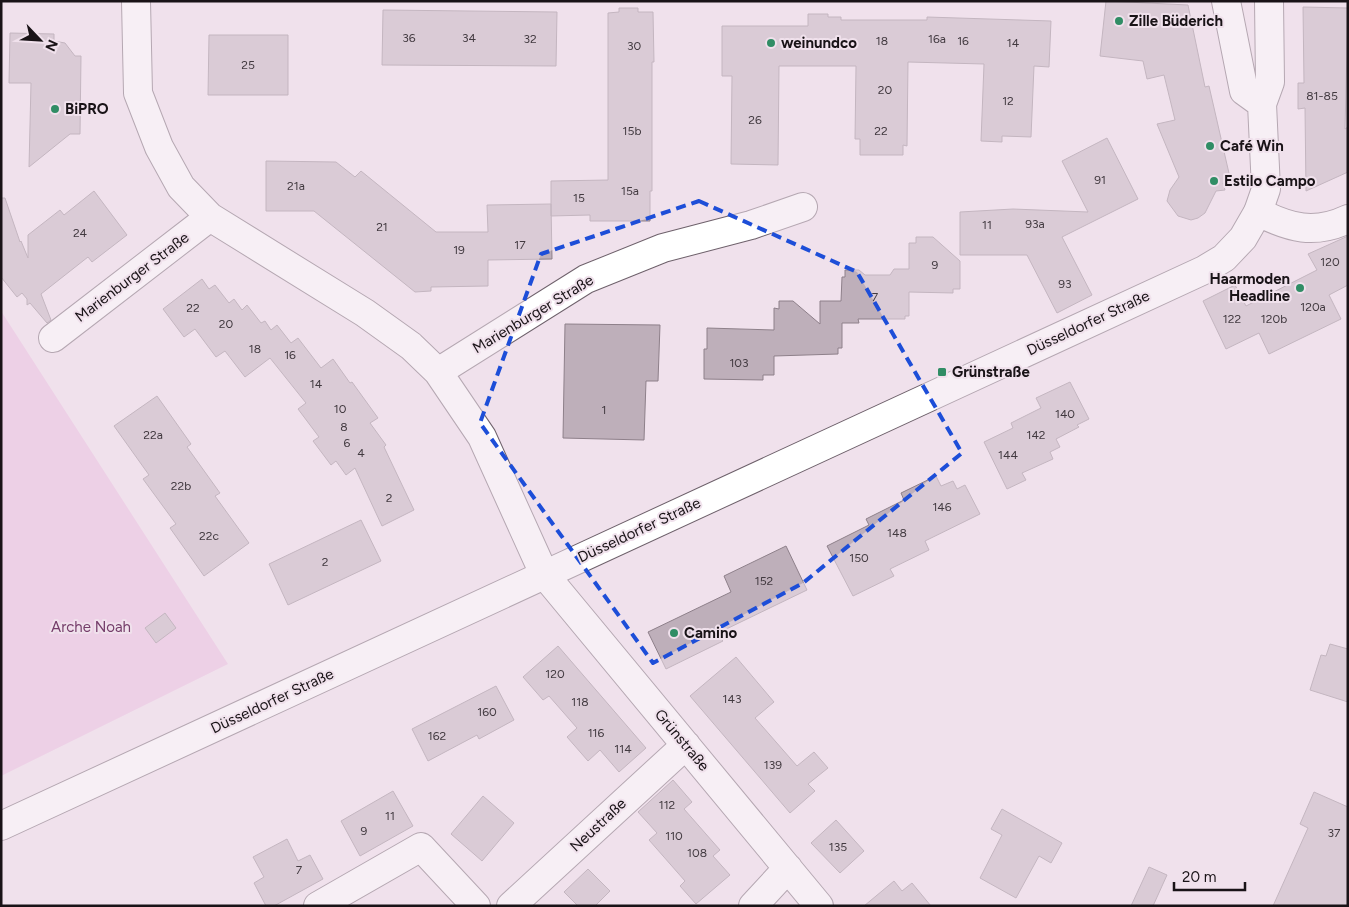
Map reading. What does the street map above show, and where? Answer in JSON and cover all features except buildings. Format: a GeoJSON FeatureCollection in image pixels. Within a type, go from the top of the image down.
{"type":"FeatureCollection","features":[{"type":"Feature","properties":{"kind":"street"},"geometry":{"type":"LineString","coordinates":[[136,1],[138,93],[159,147],[181,187],[210,217],[365,313],[411,346],[438,372],[482,437],[544,574]]}},
{"type":"Feature","properties":{"kind":"street"},"geometry":{"type":"LineString","coordinates":[[1226,1],[1244,91],[1262,104]]}},
{"type":"Feature","properties":{"kind":"street","name":"Düsseldorfer Straße"},"geometry":{"type":"LineString","coordinates":[[1,826],[1204,270],[1224,258],[1243,238],[1258,212],[1266,189],[1262,104],[1270,82],[1269,1]]}},
{"type":"Feature","properties":{"kind":"street","name":"Marienburger Straße"},"geometry":{"type":"LineString","coordinates":[[438,372],[586,280],[663,248],[751,225],[803,206]]}},
{"type":"Feature","properties":{"kind":"street"},"geometry":{"type":"LineString","coordinates":[[1258,212],[1282,224],[1310,230],[1348,219]]}},
{"type":"Feature","properties":{"kind":"street","name":"Marienburger Straße"},"geometry":{"type":"LineString","coordinates":[[53,338],[210,217]]}},
{"type":"Feature","properties":{"kind":"street","name":"Grünstraße"},"geometry":{"type":"LineString","coordinates":[[544,574],[819,906]]}},
{"type":"Feature","properties":{"kind":"street","name":"Neustraße"},"geometry":{"type":"LineString","coordinates":[[510,906],[686,745]]}},
{"type":"Feature","properties":{"kind":"street"},"geometry":{"type":"LineString","coordinates":[[318,906],[421,848],[476,906]]}},
{"type":"Feature","properties":{"kind":"street"},"geometry":{"type":"LineString","coordinates":[[753,906],[788,868]]}},
{"type":"Feature","properties":{"kind":"highlighted area"},"geometry":{"type":"Polygon","coordinates":[[[699,201],[857,272],[962,453],[803,583],[653,663],[480,423],[541,254],[699,201]]]}},
{"type":"Feature","properties":{"kind":"green space","name":"Arche Noah"},"geometry":{"type":"Polygon","coordinates":[[[1,311],[228,664],[1,776],[1,311]]]}},
{"type":"Feature","properties":{"kind":"place","name":"Zille Büderich"},"geometry":{"type":"Point","coordinates":[1119,21]}},
{"type":"Feature","properties":{"kind":"place","name":"weinundco"},"geometry":{"type":"Point","coordinates":[771,43]}},
{"type":"Feature","properties":{"kind":"place","name":"BiPRO"},"geometry":{"type":"Point","coordinates":[55,109]}},
{"type":"Feature","properties":{"kind":"place","name":"Café Win"},"geometry":{"type":"Point","coordinates":[1210,146]}},
{"type":"Feature","properties":{"kind":"place","name":"Estilo Campo"},"geometry":{"type":"Point","coordinates":[1214,181]}},
{"type":"Feature","properties":{"kind":"place","name":"Haarmoden Headline"},"geometry":{"type":"Point","coordinates":[1300,288]}},
{"type":"Feature","properties":{"kind":"place","name":"Grünstraße"},"geometry":{"type":"Point","coordinates":[942,372]}},
{"type":"Feature","properties":{"kind":"place","name":"Camino"},"geometry":{"type":"Point","coordinates":[674,633]}}]}
